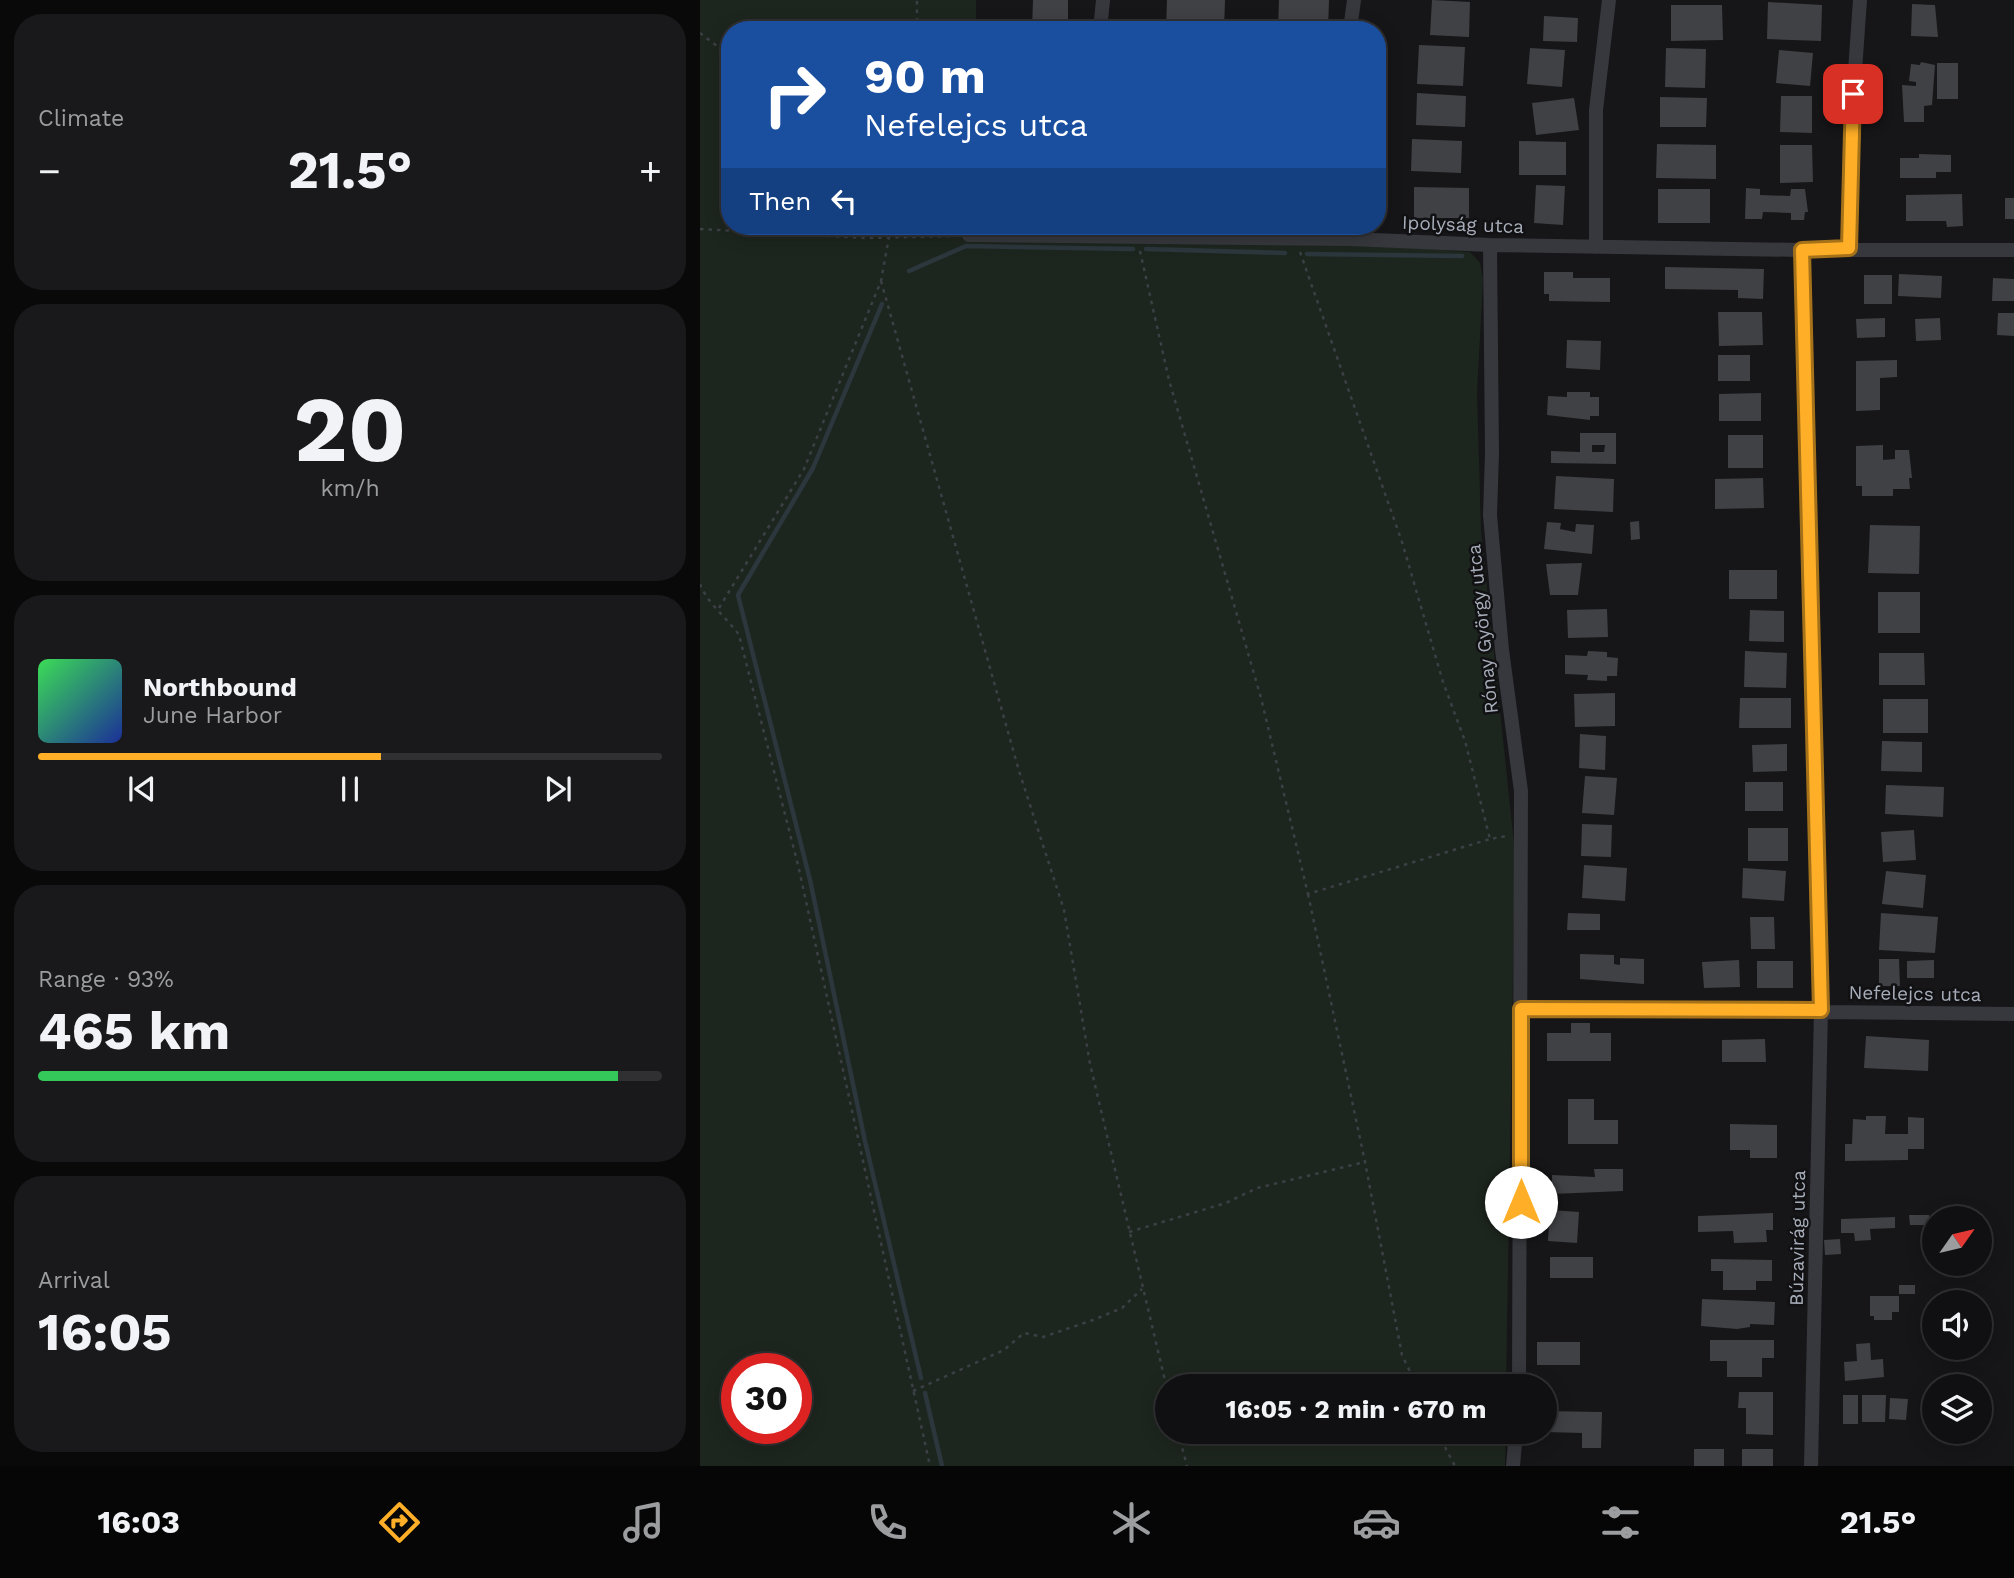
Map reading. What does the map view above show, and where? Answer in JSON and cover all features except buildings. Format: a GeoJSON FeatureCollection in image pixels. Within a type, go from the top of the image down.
{"type":"FeatureCollection","features":[{"type":"Feature","properties":{"kind":"street"},"geometry":{"type":"LineString","coordinates":[[1101,21],[1103,0]]}},
{"type":"Feature","properties":{"kind":"street"},"geometry":{"type":"LineString","coordinates":[[1351,21],[1354,0]]}},
{"type":"Feature","properties":{"kind":"street"},"geometry":{"type":"LineString","coordinates":[[1596,247],[1596,110],[1609,0]]}},
{"type":"Feature","properties":{"kind":"street"},"geometry":{"type":"LineString","coordinates":[[1849,248],[1850,141],[1860,0]]}},
{"type":"Feature","properties":{"kind":"street","name":"Ipolyság utca"},"geometry":{"type":"LineString","coordinates":[[1124,235],[1295,239],[1326,235]]}},
{"type":"Feature","properties":{"kind":"street","name":"Ipolyság utca"},"geometry":{"type":"LineString","coordinates":[[1382,235],[1489,245],[2014,250]]}},
{"type":"Feature","properties":{"kind":"street","name":"Rónay György utca"},"geometry":{"type":"LineString","coordinates":[[1489,245],[1492,453],[1490,515],[1502,650],[1521,790],[1520,1374]]}},
{"type":"Feature","properties":{"kind":"street","name":"Búzavirág utca"},"geometry":{"type":"LineString","coordinates":[[1802,250],[1821,1010],[1811,1466]]}},
{"type":"Feature","properties":{"kind":"street","name":"Nefelejcs utca"},"geometry":{"type":"LineString","coordinates":[[1521,1009],[2014,1014]]}},
{"type":"Feature","properties":{"kind":"street"},"geometry":{"type":"LineString","coordinates":[[1513,1466],[1515,1444]]}},
{"type":"Feature","properties":{"kind":"path"},"geometry":{"type":"LineString","coordinates":[[917,0],[917,21]]}},
{"type":"Feature","properties":{"kind":"path"},"geometry":{"type":"LineString","coordinates":[[700,33],[721,49]]}},
{"type":"Feature","properties":{"kind":"path"},"geometry":{"type":"LineString","coordinates":[[700,229],[721,230]]}},
{"type":"Feature","properties":{"kind":"path"},"geometry":{"type":"LineString","coordinates":[[825,235],[888,238],[969,235]]}},
{"type":"Feature","properties":{"kind":"path"},"geometry":{"type":"LineString","coordinates":[[719,608],[804,469],[881,281],[889,235]]}},
{"type":"Feature","properties":{"kind":"path"},"geometry":{"type":"LineString","coordinates":[[1137,237],[1169,380],[1261,698],[1308,894],[1366,1161],[1402,1354],[1411,1374]]}},
{"type":"Feature","properties":{"kind":"path"},"geometry":{"type":"LineString","coordinates":[[1295,239],[1402,542],[1443,682],[1465,741],[1490,839]]}},
{"type":"Feature","properties":{"kind":"path"},"geometry":{"type":"LineString","coordinates":[[881,281],[1019,771],[1064,910],[1090,1063],[1163,1374]]}},
{"type":"Feature","properties":{"kind":"path"},"geometry":{"type":"LineString","coordinates":[[700,584],[705,597],[719,608],[739,635],[798,865],[930,1466]]}},
{"type":"Feature","properties":{"kind":"path"},"geometry":{"type":"LineString","coordinates":[[1308,894],[1490,839],[1520,835]]}},
{"type":"Feature","properties":{"kind":"path"},"geometry":{"type":"LineString","coordinates":[[1129,1232],[1226,1203],[1257,1188],[1366,1161]]}},
{"type":"Feature","properties":{"kind":"path"},"geometry":{"type":"LineString","coordinates":[[912,1391],[1003,1350],[1024,1333],[1043,1337],[1122,1308],[1142,1289]]}},
{"type":"Feature","properties":{"kind":"path"},"geometry":{"type":"LineString","coordinates":[[1181,1444],[1187,1466]]}},
{"type":"Feature","properties":{"kind":"path"},"geometry":{"type":"LineString","coordinates":[[1443,1444],[1455,1466]]}},
{"type":"Feature","properties":{"kind":"shaded area"},"geometry":{"type":"Polygon","coordinates":[[[700,0],[976,0],[976,21],[721,21],[721,235],[1077,235],[1077,242],[1295,239],[1470,252],[1480,263],[1483,280],[1477,392],[1481,530],[1515,853],[1506,1374],[1155,1374],[1155,1444],[1506,1444],[1505,1466],[700,1466],[700,0]]]}},
{"type":"Feature","properties":{"kind":"waterway"},"geometry":{"type":"LineString","coordinates":[[909,271],[966,246],[1133,249]]}},
{"type":"Feature","properties":{"kind":"waterway"},"geometry":{"type":"LineString","coordinates":[[1146,249],[1285,253]]}},
{"type":"Feature","properties":{"kind":"waterway"},"geometry":{"type":"LineString","coordinates":[[1307,254],[1462,256]]}},
{"type":"Feature","properties":{"kind":"waterway"},"geometry":{"type":"LineString","coordinates":[[882,304],[813,468],[738,595],[810,880],[865,1141],[921,1378]]}},
{"type":"Feature","properties":{"kind":"waterway"},"geometry":{"type":"LineString","coordinates":[[925,1393],[942,1466]]}},
{"type":"Feature","properties":{"kind":"route"},"geometry":{"type":"LineString","coordinates":[[1521,1202],[1521,1009],[1821,1010],[1802,250],[1849,248],[1853,94]]}}]}
